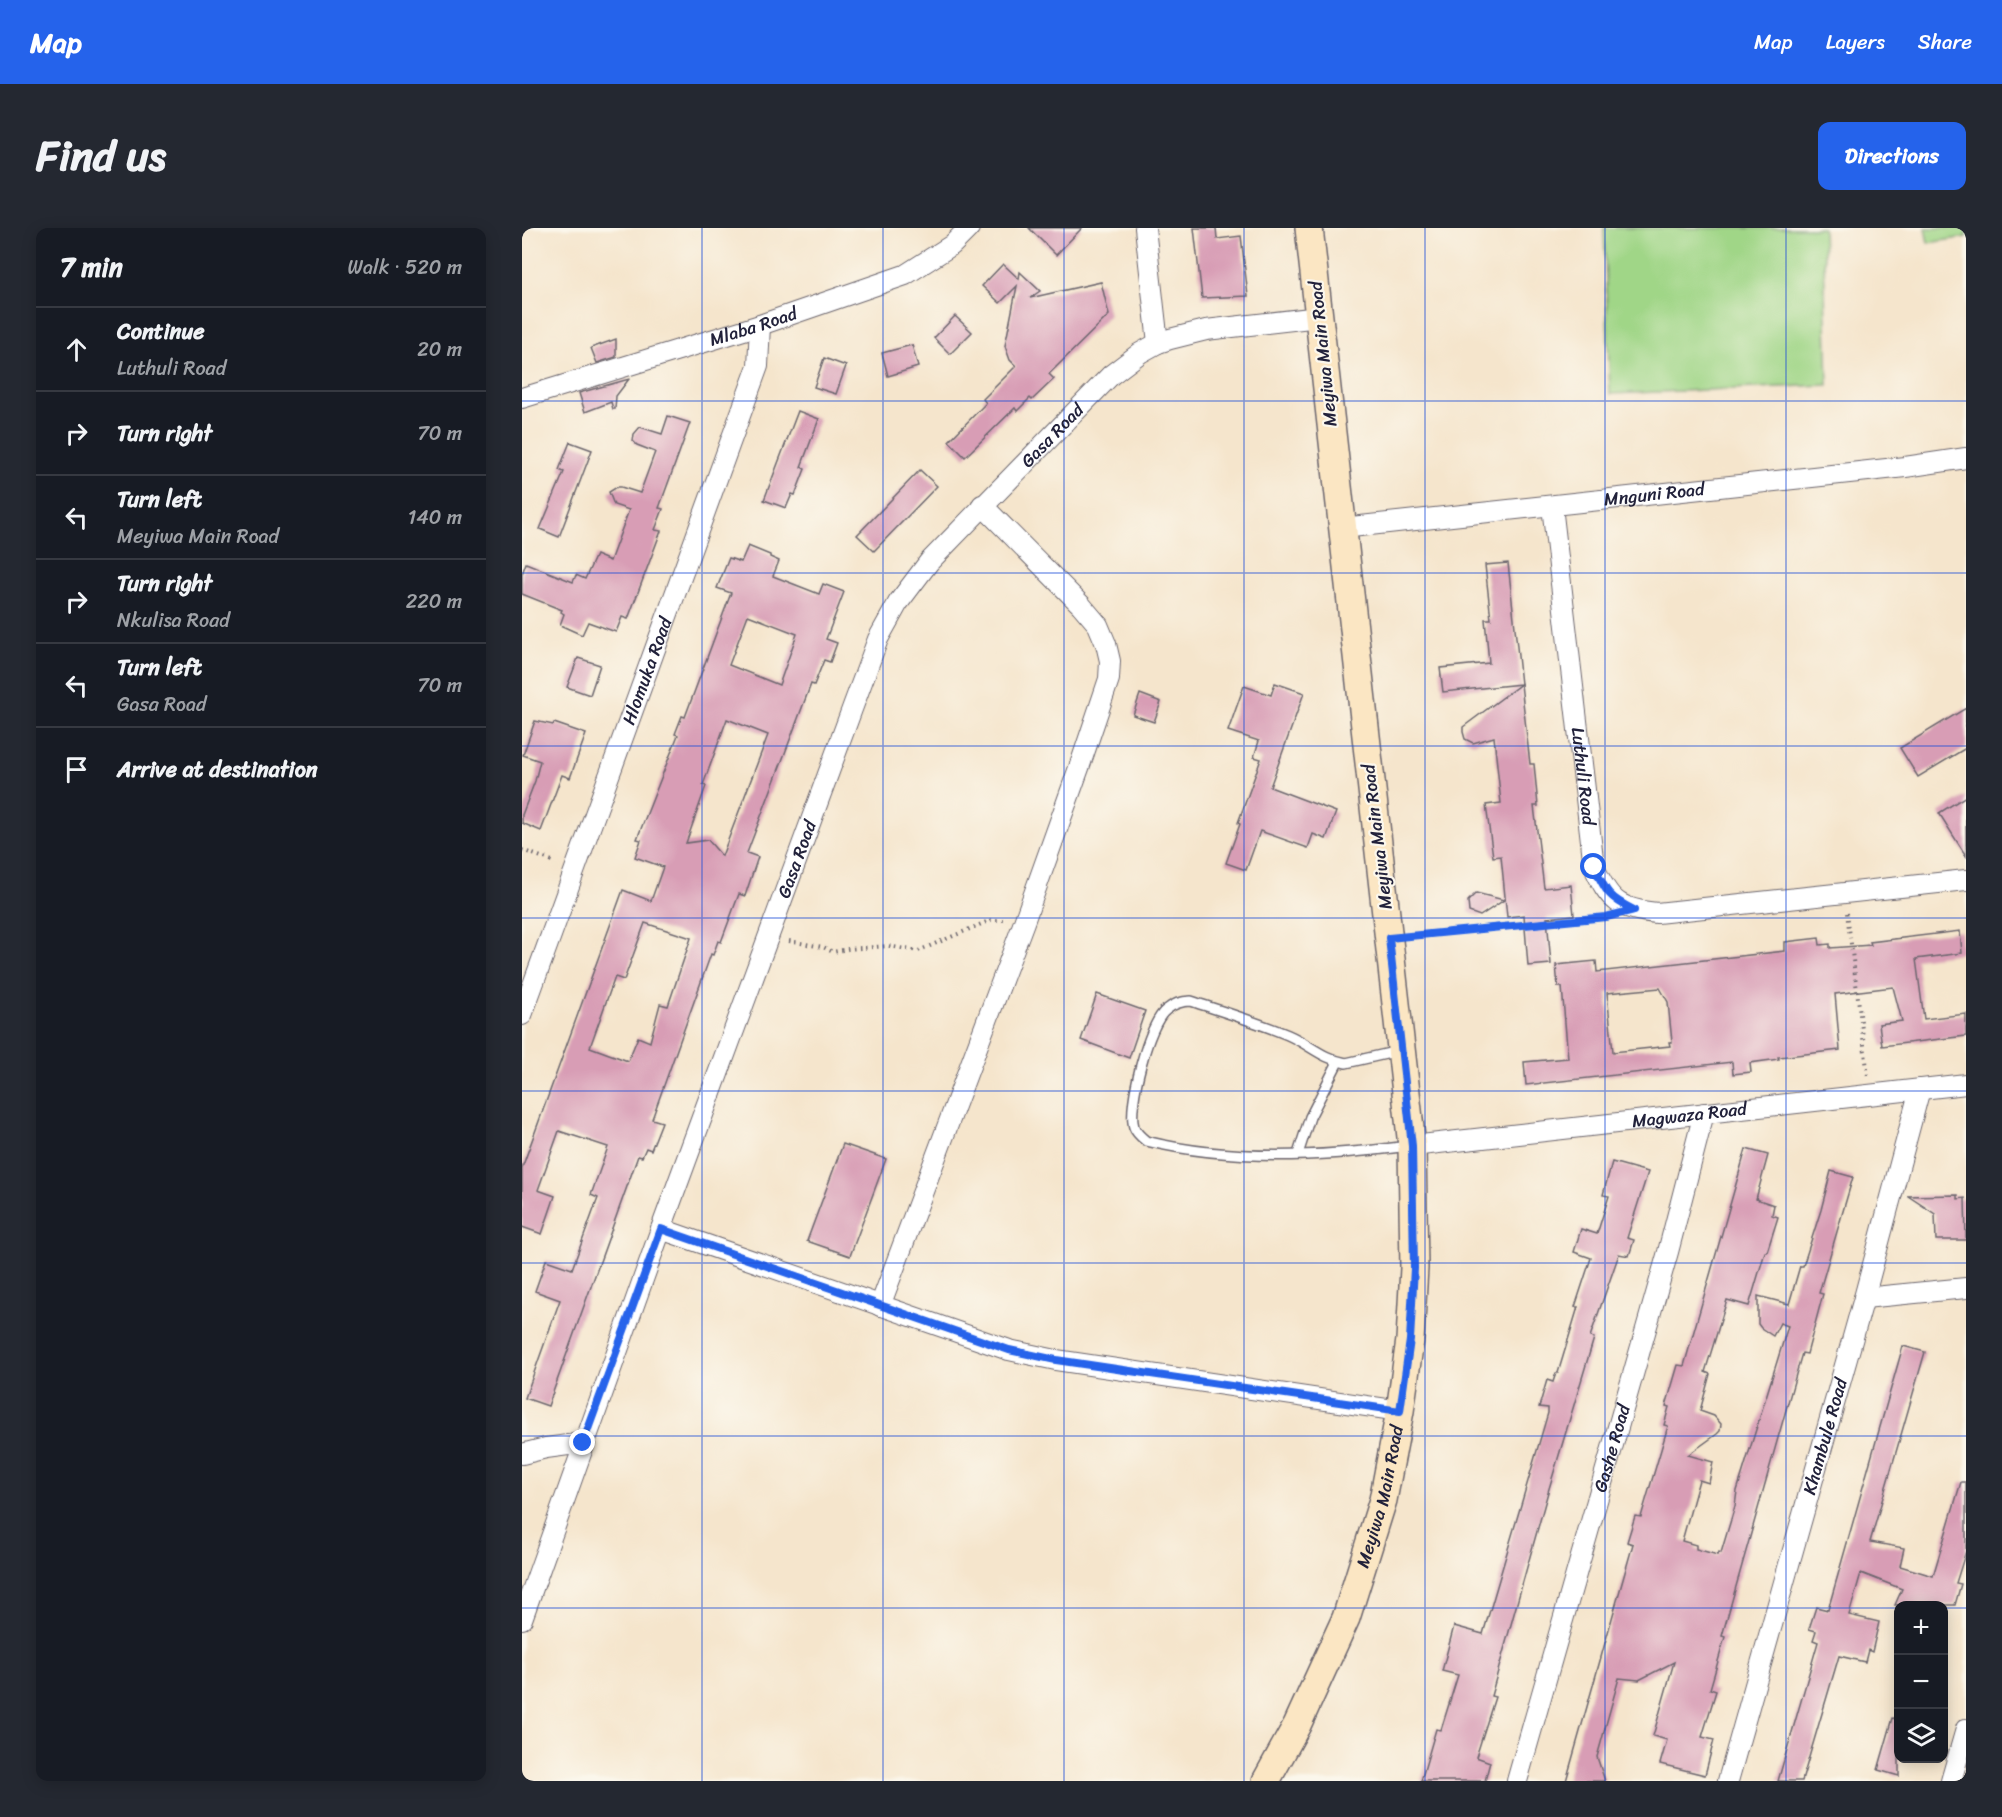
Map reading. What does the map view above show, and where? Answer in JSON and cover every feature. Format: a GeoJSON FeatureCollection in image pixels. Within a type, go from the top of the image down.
{"type":"FeatureCollection","features":[{"type":"Feature","properties":{"kind":"street","name":"Mlaba Road"},"geometry":{"type":"LineString","coordinates":[[522,398],[760,325],[904,275],[952,245],[969,228]]}},
{"type":"Feature","properties":{"kind":"street"},"geometry":{"type":"LineString","coordinates":[[1145,228],[1158,343]]}},
{"type":"Feature","properties":{"kind":"street","name":"Meyiwa Main Road"},"geometry":{"type":"LineString","coordinates":[[1266,1781],[1297,1725],[1346,1618],[1383,1500],[1400,1411],[1410,1340],[1414,1268],[1412,1146],[1309,228]]}},
{"type":"Feature","properties":{"kind":"street","name":"Gasa Road"},"geometry":{"type":"LineString","coordinates":[[522,1619],[583,1443],[878,639],[898,603],[929,562],[982,505],[1111,375],[1140,353],[1158,343],[1206,330],[1319,317]]}},
{"type":"Feature","properties":{"kind":"street","name":"Hlomuka Road"},"geometry":{"type":"LineString","coordinates":[[522,1015],[758,366],[760,325]]}},
{"type":"Feature","properties":{"kind":"street","name":"Mnguni Road"},"geometry":{"type":"LineString","coordinates":[[1342,528],[1905,467],[1966,458]]}},
{"type":"Feature","properties":{"kind":"street"},"geometry":{"type":"LineString","coordinates":[[880,1306],[1024,921],[1109,680],[1110,661],[1098,625],[982,505]]}},
{"type":"Feature","properties":{"kind":"street","name":"Luthuli Road"},"geometry":{"type":"LineString","coordinates":[[1552,506],[1594,867],[1603,886],[1614,900],[1634,910],[1657,913],[1966,880]]}},
{"type":"Feature","properties":{"kind":"street","name":"Magwaza Road"},"geometry":{"type":"LineString","coordinates":[[1412,1146],[1966,1084]]}},
{"type":"Feature","properties":{"kind":"street","name":"Khambule Road"},"geometry":{"type":"LineString","coordinates":[[1728,1781],[1864,1298],[1920,1089]]}},
{"type":"Feature","properties":{"kind":"street","name":"Gashe Road"},"geometry":{"type":"LineString","coordinates":[[1517,1781],[1668,1252],[1704,1113]]}},
{"type":"Feature","properties":{"kind":"street"},"geometry":{"type":"LineString","coordinates":[[661,1229],[1009,1350],[1056,1360],[1400,1411]]}},
{"type":"Feature","properties":{"kind":"street"},"geometry":{"type":"LineString","coordinates":[[1864,1298],[1966,1288]]}},
{"type":"Feature","properties":{"kind":"street"},"geometry":{"type":"LineString","coordinates":[[522,1454],[583,1443]]}},
{"type":"Feature","properties":{"kind":"street"},"geometry":{"type":"LineString","coordinates":[[1951,1781],[1966,1729]]}},
{"type":"Feature","properties":{"kind":"lane"},"geometry":{"type":"LineString","coordinates":[[1401,1050],[1346,1063],[1338,1062],[1328,1059],[1290,1035],[1191,1001],[1182,1001],[1165,1010],[1155,1024],[1133,1092],[1132,1113],[1134,1127],[1138,1135],[1146,1141],[1233,1155],[1367,1151],[1412,1146]]}},
{"type":"Feature","properties":{"kind":"lane"},"geometry":{"type":"LineString","coordinates":[[1298,1154],[1310,1118],[1338,1062]]}},
{"type":"Feature","properties":{"kind":"path"},"geometry":{"type":"LineString","coordinates":[[522,850],[575,870]]}},
{"type":"Feature","properties":{"kind":"path"},"geometry":{"type":"LineString","coordinates":[[1845,893],[1870,1094]]}},
{"type":"Feature","properties":{"kind":"path"},"geometry":{"type":"LineString","coordinates":[[1389,938],[1606,917],[1634,910]]}},
{"type":"Feature","properties":{"kind":"path"},"geometry":{"type":"LineString","coordinates":[[769,934],[784,940],[823,947],[833,952],[848,948],[888,946],[918,951],[991,920],[1024,921]]}},
{"type":"Feature","properties":{"kind":"green space"},"geometry":{"type":"Polygon","coordinates":[[[1604,228],[1823,228],[1828,385],[1610,394],[1604,228]]]}},
{"type":"Feature","properties":{"kind":"green space"},"geometry":{"type":"Polygon","coordinates":[[[1925,228],[1966,228],[1966,237],[1928,243],[1925,228]]]}},
{"type":"Feature","properties":{"kind":"building"},"geometry":{"type":"Polygon","coordinates":[[[1029,228],[1082,228],[1056,255],[1029,228]]]}},
{"type":"Feature","properties":{"kind":"building"},"geometry":{"type":"Polygon","coordinates":[[[1194,228],[1216,228],[1217,239],[1241,236],[1248,296],[1202,298],[1194,228]]]}},
{"type":"Feature","properties":{"kind":"building"},"geometry":{"type":"Polygon","coordinates":[[[1003,264],[1019,279],[1020,272],[1040,291],[1030,298],[1101,282],[1109,315],[1049,374],[1054,379],[1032,400],[1030,398],[1017,411],[1015,408],[965,457],[949,441],[986,403],[983,399],[1016,366],[1010,360],[1005,346],[1017,286],[1000,303],[982,286],[1003,264]]]}},
{"type":"Feature","properties":{"kind":"building"},"geometry":{"type":"Polygon","coordinates":[[[955,316],[972,332],[950,354],[934,338],[955,316]]]}},
{"type":"Feature","properties":{"kind":"building"},"geometry":{"type":"Polygon","coordinates":[[[616,339],[616,357],[597,363],[591,348],[616,339]]]}},
{"type":"Feature","properties":{"kind":"building"},"geometry":{"type":"Polygon","coordinates":[[[912,345],[918,367],[888,376],[882,353],[912,345]]]}},
{"type":"Feature","properties":{"kind":"building"},"geometry":{"type":"Polygon","coordinates":[[[824,358],[846,366],[836,394],[814,387],[824,358]]]}},
{"type":"Feature","properties":{"kind":"building"},"geometry":{"type":"Polygon","coordinates":[[[629,379],[616,396],[615,409],[611,402],[585,412],[579,393],[629,379]]]}},
{"type":"Feature","properties":{"kind":"building"},"geometry":{"type":"Polygon","coordinates":[[[798,411],[819,419],[801,467],[805,469],[795,495],[792,494],[786,508],[764,500],[798,411]]]}},
{"type":"Feature","properties":{"kind":"building"},"geometry":{"type":"Polygon","coordinates":[[[668,416],[690,423],[659,508],[663,509],[655,530],[661,531],[628,619],[622,617],[616,632],[588,622],[582,635],[560,625],[564,614],[562,610],[522,594],[522,574],[526,563],[573,582],[576,575],[585,579],[596,555],[610,561],[629,510],[614,505],[609,492],[621,487],[640,493],[655,452],[637,445],[633,441],[634,434],[640,427],[662,434],[668,416]]]}},
{"type":"Feature","properties":{"kind":"building"},"geometry":{"type":"Polygon","coordinates":[[[570,442],[592,450],[559,537],[540,529],[564,472],[559,470],[570,442]]]}},
{"type":"Feature","properties":{"kind":"building"},"geometry":{"type":"Polygon","coordinates":[[[920,470],[937,486],[874,551],[857,535],[920,470]]]}},
{"type":"Feature","properties":{"kind":"building"},"geometry":{"type":"Polygon","coordinates":[[[748,546],[779,561],[773,576],[819,594],[823,584],[844,592],[826,639],[837,643],[830,662],[824,660],[814,685],[811,684],[747,853],[758,857],[745,896],[739,894],[721,942],[718,941],[713,955],[711,954],[652,1119],[662,1122],[651,1150],[646,1148],[642,1157],[638,1156],[548,1406],[525,1398],[560,1300],[535,1291],[546,1260],[572,1269],[598,1198],[591,1195],[608,1147],[559,1131],[538,1190],[555,1196],[542,1234],[522,1227],[522,1168],[623,890],[651,901],[663,867],[635,857],[641,840],[637,839],[678,735],[675,734],[682,716],[685,717],[731,593],[717,588],[729,558],[741,562],[748,546]],[[748,615],[729,665],[779,685],[797,634],[748,615]],[[727,719],[703,785],[706,786],[686,843],[708,840],[722,856],[768,735],[727,719]],[[645,923],[624,980],[615,977],[590,1047],[628,1061],[638,1037],[650,1042],[660,1004],[668,1006],[691,938],[645,923]]]}},
{"type":"Feature","properties":{"kind":"building"},"geometry":{"type":"Polygon","coordinates":[[[1508,563],[1521,684],[1443,692],[1440,668],[1489,663],[1485,619],[1491,619],[1485,565],[1508,563]]]}},
{"type":"Feature","properties":{"kind":"building"},"geometry":{"type":"Polygon","coordinates":[[[578,658],[600,665],[590,695],[567,687],[578,658]]]}},
{"type":"Feature","properties":{"kind":"building"},"geometry":{"type":"Polygon","coordinates":[[[1275,683],[1304,693],[1270,787],[1336,812],[1326,839],[1313,834],[1308,848],[1260,831],[1246,870],[1226,863],[1261,759],[1254,757],[1259,741],[1228,731],[1244,686],[1271,695],[1275,683]]]}},
{"type":"Feature","properties":{"kind":"building"},"geometry":{"type":"Polygon","coordinates":[[[1521,684],[1530,764],[1534,764],[1538,806],[1534,806],[1544,888],[1571,885],[1574,915],[1547,918],[1551,964],[1528,966],[1524,915],[1507,917],[1501,856],[1493,857],[1486,805],[1501,803],[1494,737],[1473,743],[1465,739],[1463,732],[1463,727],[1521,684]]]}},
{"type":"Feature","properties":{"kind":"building"},"geometry":{"type":"Polygon","coordinates":[[[1140,694],[1161,702],[1154,722],[1133,715],[1140,694]]]}},
{"type":"Feature","properties":{"kind":"building"},"geometry":{"type":"Polygon","coordinates":[[[1966,708],[1966,748],[1918,777],[1900,748],[1966,708]]]}},
{"type":"Feature","properties":{"kind":"building"},"geometry":{"type":"Polygon","coordinates":[[[535,721],[553,725],[554,723],[586,734],[570,778],[562,775],[541,831],[522,823],[522,815],[540,761],[523,755],[535,721]]]}},
{"type":"Feature","properties":{"kind":"building"},"geometry":{"type":"Polygon","coordinates":[[[1966,796],[1966,856],[1939,813],[1966,796]]]}},
{"type":"Feature","properties":{"kind":"building"},"geometry":{"type":"Polygon","coordinates":[[[1476,893],[1504,900],[1480,916],[1469,912],[1468,901],[1476,893]]]}},
{"type":"Feature","properties":{"kind":"building"},"geometry":{"type":"Polygon","coordinates":[[[1960,931],[1962,953],[1916,959],[1924,1019],[1966,1014],[1966,1036],[1882,1046],[1879,1024],[1902,1021],[1893,987],[1835,994],[1840,1050],[1778,1057],[1779,1059],[1750,1063],[1751,1072],[1733,1074],[1732,1062],[1526,1085],[1524,1062],[1568,1058],[1562,987],[1558,987],[1556,965],[1596,961],[1597,972],[1785,951],[1785,942],[1819,938],[1820,945],[1830,944],[1830,948],[1871,945],[1870,942],[1960,931]],[[1660,988],[1607,993],[1613,1052],[1670,1046],[1669,1042],[1672,1042],[1668,1002],[1660,988]]]}},
{"type":"Feature","properties":{"kind":"building"},"geometry":{"type":"Polygon","coordinates":[[[1097,994],[1145,1011],[1129,1058],[1081,1040],[1097,994]]]}},
{"type":"Feature","properties":{"kind":"building"},"geometry":{"type":"Polygon","coordinates":[[[843,1144],[886,1159],[850,1256],[807,1241],[843,1144]]]}},
{"type":"Feature","properties":{"kind":"building"},"geometry":{"type":"Polygon","coordinates":[[[1746,1149],[1768,1155],[1756,1199],[1774,1205],[1772,1215],[1778,1217],[1749,1306],[1727,1300],[1705,1372],[1710,1374],[1700,1411],[1714,1416],[1721,1424],[1717,1434],[1688,1455],[1713,1462],[1709,1483],[1699,1480],[1682,1541],[1696,1545],[1696,1549],[1718,1555],[1719,1552],[1721,1553],[1735,1506],[1737,1491],[1788,1326],[1780,1323],[1773,1336],[1761,1328],[1758,1324],[1758,1296],[1789,1304],[1800,1266],[1803,1266],[1821,1210],[1831,1171],[1853,1177],[1819,1293],[1823,1294],[1807,1354],[1802,1353],[1722,1636],[1725,1637],[1710,1689],[1716,1691],[1702,1737],[1714,1740],[1705,1775],[1660,1764],[1667,1740],[1653,1736],[1674,1662],[1639,1680],[1619,1678],[1597,1757],[1605,1781],[1566,1781],[1633,1544],[1627,1542],[1635,1516],[1641,1517],[1668,1426],[1664,1425],[1669,1407],[1666,1406],[1678,1365],[1684,1366],[1746,1149]]]}},
{"type":"Feature","properties":{"kind":"building"},"geometry":{"type":"Polygon","coordinates":[[[1612,1162],[1648,1172],[1627,1238],[1634,1240],[1629,1256],[1619,1254],[1590,1337],[1594,1338],[1491,1696],[1495,1697],[1476,1757],[1490,1762],[1485,1781],[1421,1781],[1436,1729],[1441,1730],[1458,1675],[1442,1671],[1454,1626],[1483,1634],[1548,1413],[1548,1408],[1539,1407],[1547,1380],[1553,1382],[1558,1373],[1578,1307],[1575,1307],[1591,1258],[1574,1252],[1581,1229],[1597,1234],[1609,1196],[1603,1195],[1612,1162]]]}},
{"type":"Feature","properties":{"kind":"building"},"geometry":{"type":"Polygon","coordinates":[[[1958,1195],[1958,1199],[1965,1198],[1966,1240],[1936,1240],[1935,1214],[1908,1196],[1958,1195]]]}},
{"type":"Feature","properties":{"kind":"building"},"geometry":{"type":"Polygon","coordinates":[[[1903,1346],[1925,1352],[1870,1542],[1904,1548],[1900,1566],[1933,1576],[1961,1482],[1966,1482],[1966,1551],[1956,1583],[1961,1584],[1955,1605],[1948,1605],[1948,1601],[1897,1601],[1902,1589],[1861,1573],[1849,1615],[1879,1622],[1872,1652],[1868,1650],[1865,1662],[1839,1656],[1802,1781],[1778,1781],[1818,1642],[1813,1640],[1816,1631],[1809,1629],[1816,1607],[1828,1610],[1903,1346]]]}},
{"type":"Feature","properties":{"kind":"building"},"geometry":{"type":"Polygon","coordinates":[[[1894,1718],[1894,1763],[1899,1763],[1899,1776],[1878,1770],[1894,1718]]]}},
{"type":"Feature","properties":{"kind":"route"},"geometry":{"type":"LineString","coordinates":[[583,1443],[661,1229],[1009,1350],[1056,1360],[1400,1411],[1410,1340],[1414,1268],[1412,1146],[1389,938],[1606,917],[1634,910],[1614,900],[1603,886],[1594,867]]}}]}
